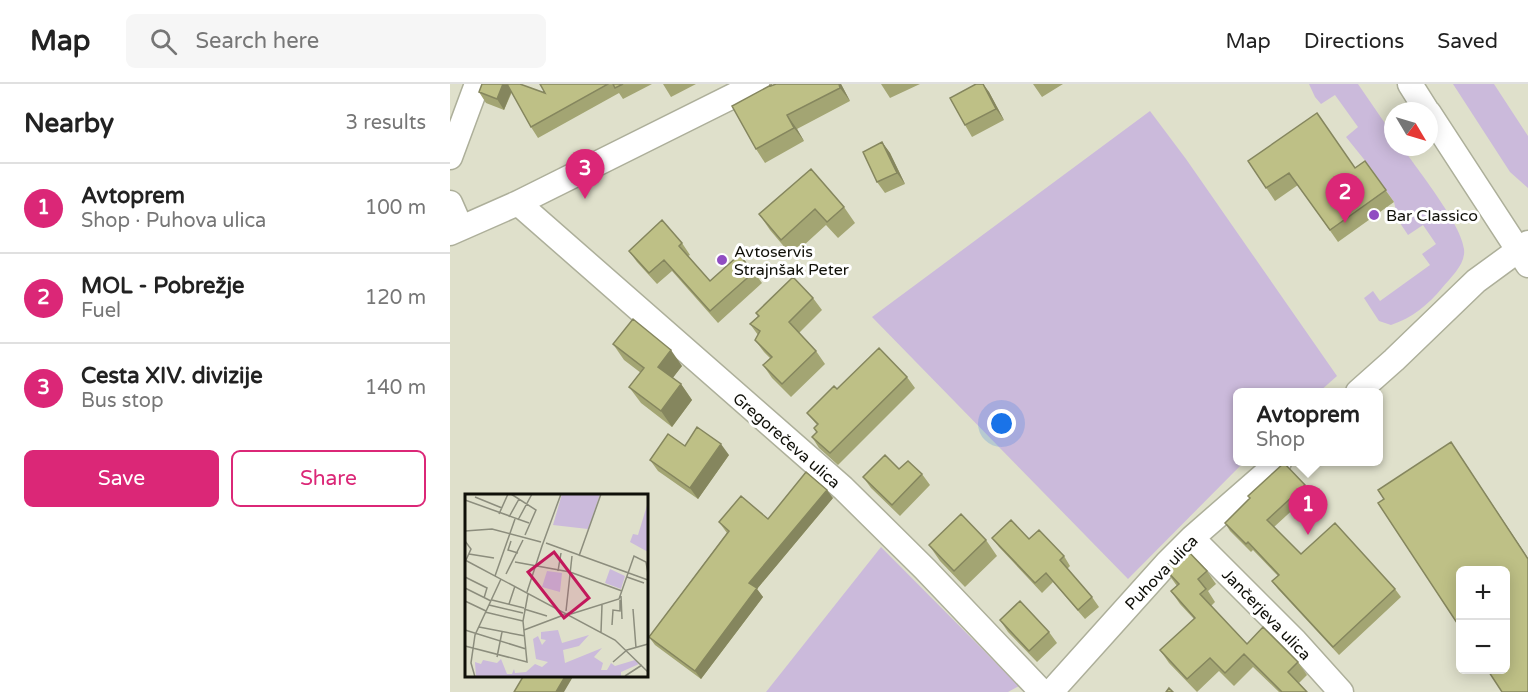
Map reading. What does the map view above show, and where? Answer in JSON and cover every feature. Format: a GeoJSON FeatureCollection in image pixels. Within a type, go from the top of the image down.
{"type":"FeatureCollection","features":[{"type":"Feature","properties":{"kind":"street"},"geometry":{"type":"LineString","coordinates":[[450,157],[477,84]]}},
{"type":"Feature","properties":{"kind":"street"},"geometry":{"type":"LineString","coordinates":[[450,203],[456,231],[519,203],[757,84]]}},
{"type":"Feature","properties":{"kind":"street"},"geometry":{"type":"LineString","coordinates":[[1410,84],[1422,102]]}},
{"type":"Feature","properties":{"kind":"street"},"geometry":{"type":"LineString","coordinates":[[1363,388],[1476,282],[1525,253],[1438,127]]}},
{"type":"Feature","properties":{"kind":"street","name":"Gregorečeva ulica"},"geometry":{"type":"LineString","coordinates":[[519,203],[843,488],[925,569],[1041,692]]}},
{"type":"Feature","properties":{"kind":"street","name":"Puhova ulica"},"geometry":{"type":"LineString","coordinates":[[1051,692],[1167,563],[1192,538],[1274,466]]}},
{"type":"Feature","properties":{"kind":"street","name":"Jančerjeva ulica"},"geometry":{"type":"LineString","coordinates":[[1192,538],[1295,641],[1341,692]]}},
{"type":"Feature","properties":{"kind":"shaded area"},"geometry":{"type":"Polygon","coordinates":[[[1309,84],[1358,84],[1384,122],[1384,156],[1408,156],[1456,226],[1461,239],[1464,249],[1463,260],[1453,275],[1437,294],[1413,315],[1391,325],[1379,321],[1364,298],[1373,291],[1380,301],[1430,265],[1422,254],[1436,244],[1423,225],[1408,235],[1398,220],[1394,202],[1346,137],[1358,127],[1335,95],[1321,104],[1309,84]]]}},
{"type":"Feature","properties":{"kind":"shaded area"},"geometry":{"type":"Polygon","coordinates":[[[1453,84],[1494,84],[1528,136],[1528,188],[1510,172],[1453,84]]]}},
{"type":"Feature","properties":{"kind":"shaded area"},"geometry":{"type":"Polygon","coordinates":[[[1150,111],[1337,376],[1324,388],[1233,388],[1233,466],[1240,466],[1128,579],[872,317],[1150,111]]]}},
{"type":"Feature","properties":{"kind":"shaded area"},"geometry":{"type":"Polygon","coordinates":[[[881,547],[1019,686],[1008,692],[766,692],[881,547]]]}},
{"type":"Feature","properties":{"kind":"building"},"geometry":{"type":"Polygon","coordinates":[[[482,84],[503,84],[497,99],[479,92],[482,84]]]}},
{"type":"Feature","properties":{"kind":"building"},"geometry":{"type":"Polygon","coordinates":[[[507,84],[520,84],[545,93],[540,84],[608,84],[531,127],[507,84]]]}},
{"type":"Feature","properties":{"kind":"building"},"geometry":{"type":"Polygon","coordinates":[[[776,84],[839,84],[840,88],[787,115],[794,128],[756,149],[732,106],[776,84]]]}},
{"type":"Feature","properties":{"kind":"building"},"geometry":{"type":"Polygon","coordinates":[[[976,84],[983,84],[996,109],[965,125],[950,98],[976,84]]]}},
{"type":"Feature","properties":{"kind":"building"},"geometry":{"type":"Polygon","coordinates":[[[1317,113],[1355,168],[1365,161],[1386,190],[1330,230],[1289,173],[1266,188],[1248,161],[1317,113]]]}},
{"type":"Feature","properties":{"kind":"building"},"geometry":{"type":"Polygon","coordinates":[[[882,142],[897,173],[877,182],[863,152],[882,142]]]}},
{"type":"Feature","properties":{"kind":"building"},"geometry":{"type":"Polygon","coordinates":[[[811,169],[844,207],[827,222],[815,209],[781,240],[759,214],[811,169]]]}},
{"type":"Feature","properties":{"kind":"building"},"geometry":{"type":"Polygon","coordinates":[[[662,220],[682,243],[679,246],[710,281],[739,255],[754,272],[710,311],[664,260],[649,273],[629,251],[662,220]]]}},
{"type":"Feature","properties":{"kind":"building"},"geometry":{"type":"Polygon","coordinates":[[[793,277],[813,298],[789,322],[816,351],[782,384],[763,365],[772,357],[755,340],[760,331],[750,324],[759,316],[756,313],[793,277]]]}},
{"type":"Feature","properties":{"kind":"building"},"geometry":{"type":"Polygon","coordinates":[[[633,319],[671,350],[658,367],[681,384],[661,411],[629,387],[644,368],[613,344],[633,319]]]}},
{"type":"Feature","properties":{"kind":"building"},"geometry":{"type":"Polygon","coordinates":[[[879,348],[907,377],[830,453],[812,437],[817,432],[814,428],[818,424],[807,413],[834,386],[837,389],[879,348]]]}},
{"type":"Feature","properties":{"kind":"building"},"geometry":{"type":"Polygon","coordinates":[[[697,427],[721,444],[690,488],[650,460],[668,434],[685,446],[697,427]]]}},
{"type":"Feature","properties":{"kind":"building"},"geometry":{"type":"Polygon","coordinates":[[[1451,442],[1528,559],[1528,692],[1502,692],[1490,674],[1510,674],[1510,566],[1456,566],[1456,621],[1378,503],[1384,499],[1378,490],[1451,442]]]}},
{"type":"Feature","properties":{"kind":"building"},"geometry":{"type":"Polygon","coordinates":[[[885,455],[899,469],[908,461],[922,474],[892,505],[863,477],[885,455]]]}},
{"type":"Feature","properties":{"kind":"building"},"geometry":{"type":"Polygon","coordinates":[[[1281,466],[1287,466],[1305,485],[1267,520],[1301,554],[1335,523],[1395,589],[1333,647],[1272,581],[1279,575],[1248,542],[1246,544],[1225,523],[1250,498],[1248,496],[1281,466]]]}},
{"type":"Feature","properties":{"kind":"building"},"geometry":{"type":"Polygon","coordinates":[[[806,472],[827,490],[749,583],[757,588],[695,671],[649,637],[729,531],[719,522],[741,496],[768,519],[806,472]]]}},
{"type":"Feature","properties":{"kind":"building"},"geometry":{"type":"Polygon","coordinates":[[[961,514],[986,540],[954,571],[929,545],[961,514]]]}},
{"type":"Feature","properties":{"kind":"building"},"geometry":{"type":"Polygon","coordinates":[[[1011,520],[1029,539],[1039,530],[1064,556],[1060,560],[1092,597],[1078,610],[1046,573],[1035,583],[992,538],[1011,520]]]}},
{"type":"Feature","properties":{"kind":"building"},"geometry":{"type":"Polygon","coordinates":[[[1185,548],[1207,571],[1198,579],[1206,589],[1200,594],[1247,644],[1263,627],[1298,662],[1288,672],[1307,692],[1282,692],[1244,654],[1225,673],[1210,658],[1187,679],[1160,650],[1195,618],[1171,591],[1179,584],[1164,568],[1185,548]]]}},
{"type":"Feature","properties":{"kind":"building"},"geometry":{"type":"Polygon","coordinates":[[[1020,601],[1049,632],[1029,651],[1000,620],[1020,601]]]}},
{"type":"Feature","properties":{"kind":"building"},"geometry":{"type":"Polygon","coordinates":[[[523,677],[565,677],[556,692],[514,692],[523,677]]]}},
{"type":"Feature","properties":{"kind":"place","name":"Cesta XIV. divizije"},"geometry":{"type":"Point","coordinates":[585,199]}},
{"type":"Feature","properties":{"kind":"place","name":"Bar Classico"},"geometry":{"type":"Point","coordinates":[1374,215]}},
{"type":"Feature","properties":{"kind":"place","name":"MOL - Pobrežje"},"geometry":{"type":"Point","coordinates":[1345,223]}},
{"type":"Feature","properties":{"kind":"place","name":"Avtoservis Strajnšak Peter"},"geometry":{"type":"Point","coordinates":[722,260]}},
{"type":"Feature","properties":{"kind":"place","name":"Avtoprem"},"geometry":{"type":"Point","coordinates":[1308,535]}}]}
